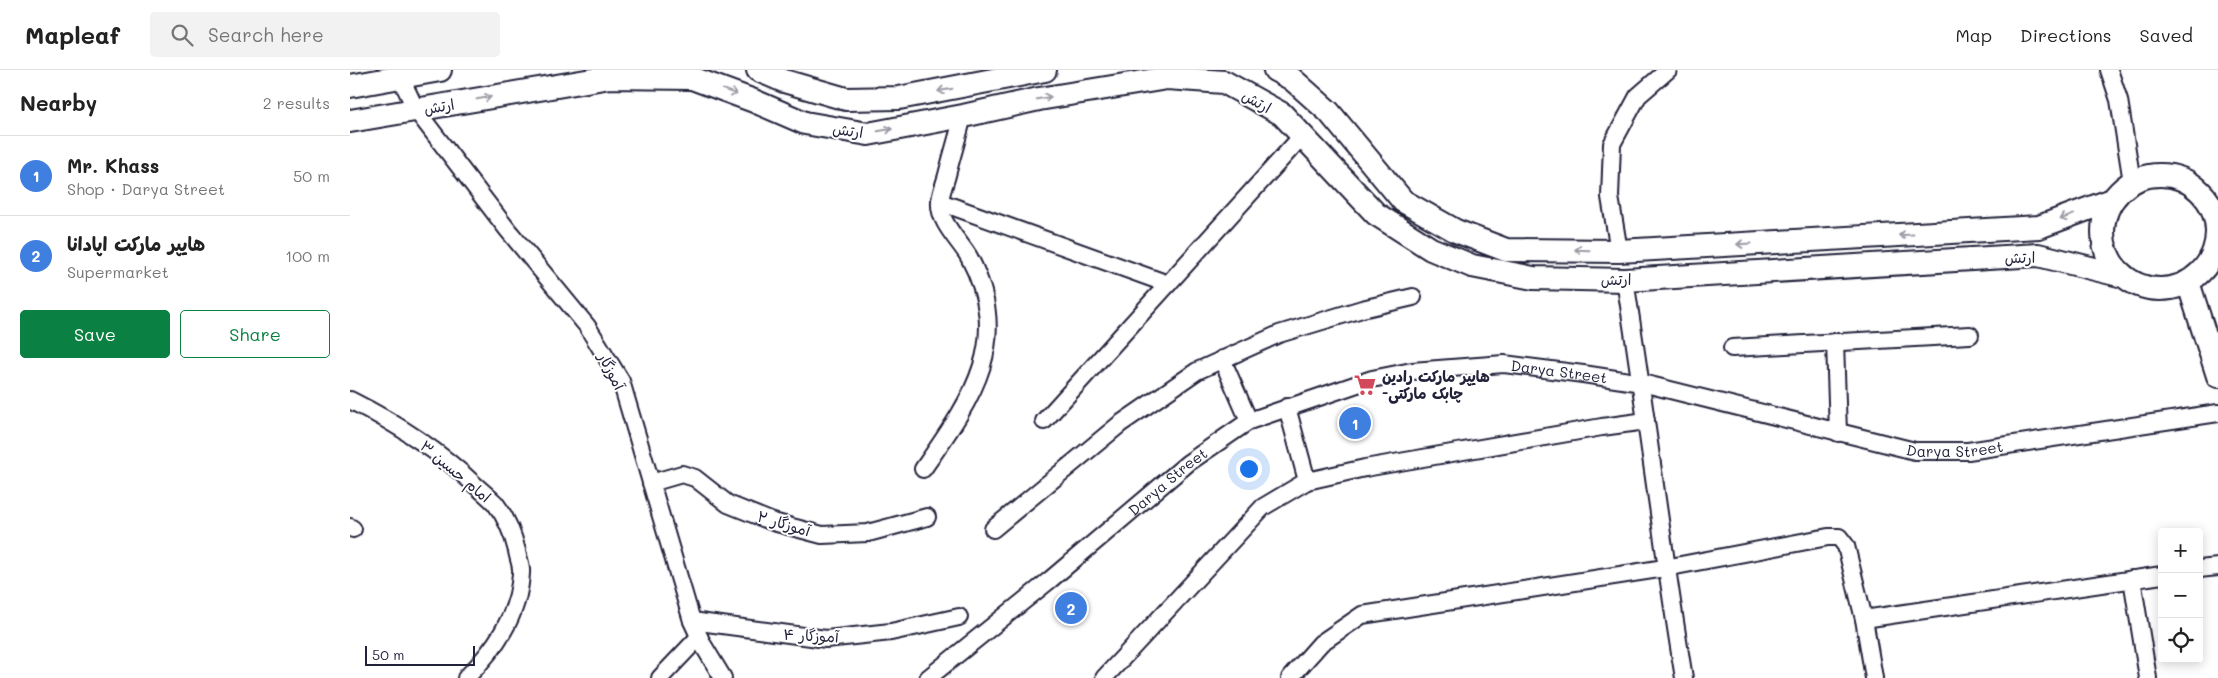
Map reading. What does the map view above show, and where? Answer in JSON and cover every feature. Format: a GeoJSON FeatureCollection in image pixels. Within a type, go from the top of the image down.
{"type":"FeatureCollection","features":[{"type":"Feature","properties":{"kind":"main road"},"geometry":{"type":"LineString","coordinates":[[350,86],[398,74],[440,70]]}},
{"type":"Feature","properties":{"kind":"main road","name":"ارتش"},"geometry":{"type":"LineString","coordinates":[[758,70],[784,81],[846,98],[899,98],[1045,70]]}},
{"type":"Feature","properties":{"kind":"main road","name":"ارتش"},"geometry":{"type":"LineString","coordinates":[[1275,70],[1292,78],[1329,112],[1403,201],[1456,231],[1506,250],[1619,251],[2039,227],[2112,200]]}},
{"type":"Feature","properties":{"kind":"main road","name":"ارتش"},"geometry":{"type":"LineString","coordinates":[[350,121],[610,77],[692,78],[754,101],[805,123],[868,134],[1039,99],[1167,78],[1224,82],[1282,114],[1376,214],[1431,249],[1472,266],[1533,278],[1624,280],[2038,255],[2123,276]]}},
{"type":"Feature","properties":{"kind":"main road"},"geometry":{"type":"LineString","coordinates":[[2159,174],[2186,180],[2198,188],[2214,210],[2217,230],[2214,251],[2208,263],[2199,274],[2188,282],[2162,289],[2148,288],[2123,276],[2110,260],[2104,240],[2103,226],[2106,213],[2112,200],[2132,182],[2145,176],[2159,174]]}},
{"type":"Feature","properties":{"kind":"main road"},"geometry":{"type":"LineString","coordinates":[[2188,282],[2218,376]]}},
{"type":"Feature","properties":{"kind":"street"},"geometry":{"type":"LineString","coordinates":[[1619,251],[1610,197],[1612,144],[1638,96],[1668,70]]}},
{"type":"Feature","properties":{"kind":"street"},"geometry":{"type":"LineString","coordinates":[[2109,70],[2119,100],[2132,182]]}},
{"type":"Feature","properties":{"kind":"street","name":"آموزگار"},"geometry":{"type":"LineString","coordinates":[[398,74],[416,110],[507,229],[587,326],[620,381],[692,621],[723,678]]}},
{"type":"Feature","properties":{"kind":"street"},"geometry":{"type":"LineString","coordinates":[[923,469],[960,416],[983,365],[989,335],[988,307],[980,282],[969,256],[947,228],[940,202],[963,116]]}},
{"type":"Feature","properties":{"kind":"street"},"geometry":{"type":"LineString","coordinates":[[1044,421],[1302,136]]}},
{"type":"Feature","properties":{"kind":"street"},"geometry":{"type":"LineString","coordinates":[[940,202],[1168,284]]}},
{"type":"Feature","properties":{"kind":"street"},"geometry":{"type":"LineString","coordinates":[[1624,280],[1642,383],[1665,568],[1684,678]]}},
{"type":"Feature","properties":{"kind":"street"},"geometry":{"type":"LineString","coordinates":[[993,528],[1120,424],[1197,371],[1279,334],[1362,309],[1413,297]]}},
{"type":"Feature","properties":{"kind":"street"},"geometry":{"type":"LineString","coordinates":[[1732,348],[1970,335]]}},
{"type":"Feature","properties":{"kind":"street"},"geometry":{"type":"LineString","coordinates":[[1835,342],[1838,433]]}},
{"type":"Feature","properties":{"kind":"street"},"geometry":{"type":"LineString","coordinates":[[1222,359],[1249,421]]}},
{"type":"Feature","properties":{"kind":"street","name":"Darya Street"},"geometry":{"type":"LineString","coordinates":[[928,678],[1051,579],[1188,462],[1249,421],[1288,406],[1380,377],[1412,371],[1504,364],[1642,383],[1915,451],[1968,451],[2218,413]]}},
{"type":"Feature","properties":{"kind":"street","name":"امام حسین ۳"},"geometry":{"type":"LineString","coordinates":[[350,400],[386,418],[460,470],[495,503],[512,532],[522,571],[518,598],[502,634],[487,657],[466,678]]}},
{"type":"Feature","properties":{"kind":"street"},"geometry":{"type":"LineString","coordinates":[[1288,406],[1307,481]]}},
{"type":"Feature","properties":{"kind":"street"},"geometry":{"type":"LineString","coordinates":[[1104,678],[1263,508],[1307,481],[1365,468],[1602,426],[1646,421]]}},
{"type":"Feature","properties":{"kind":"street","name":"آموزگار ۲"},"geometry":{"type":"LineString","coordinates":[[651,483],[682,474],[695,478],[728,504],[773,522],[822,535],[868,533],[927,517]]}},
{"type":"Feature","properties":{"kind":"street"},"geometry":{"type":"LineString","coordinates":[[1290,678],[1321,643],[1362,615],[1665,568],[1828,537],[1839,537],[1846,546],[1864,619],[1874,678]]}},
{"type":"Feature","properties":{"kind":"street"},"geometry":{"type":"LineString","coordinates":[[2203,569],[2218,567]]}},
{"type":"Feature","properties":{"kind":"street"},"geometry":{"type":"LineString","coordinates":[[1864,619],[2158,576]]}},
{"type":"Feature","properties":{"kind":"street"},"geometry":{"type":"LineString","coordinates":[[2132,579],[2148,678]]}},
{"type":"Feature","properties":{"kind":"street","name":"آموزگار ۴"},"geometry":{"type":"LineString","coordinates":[[692,621],[826,639],[891,632],[959,617]]}},
{"type":"Feature","properties":{"kind":"street"},"geometry":{"type":"LineString","coordinates":[[660,678],[699,637]]}},
{"type":"Feature","properties":{"kind":"place","name":"هایپر مارکت رادین -چابک مارکتی"},"geometry":{"type":"Point","coordinates":[1365,385]}},
{"type":"Feature","properties":{"kind":"place","name":"Mr. Khass"},"geometry":{"type":"Point","coordinates":[1355,423]}},
{"type":"Feature","properties":{"kind":"place","name":"هایپر مارکت اپادانا"},"geometry":{"type":"Point","coordinates":[1071,608]}}]}
